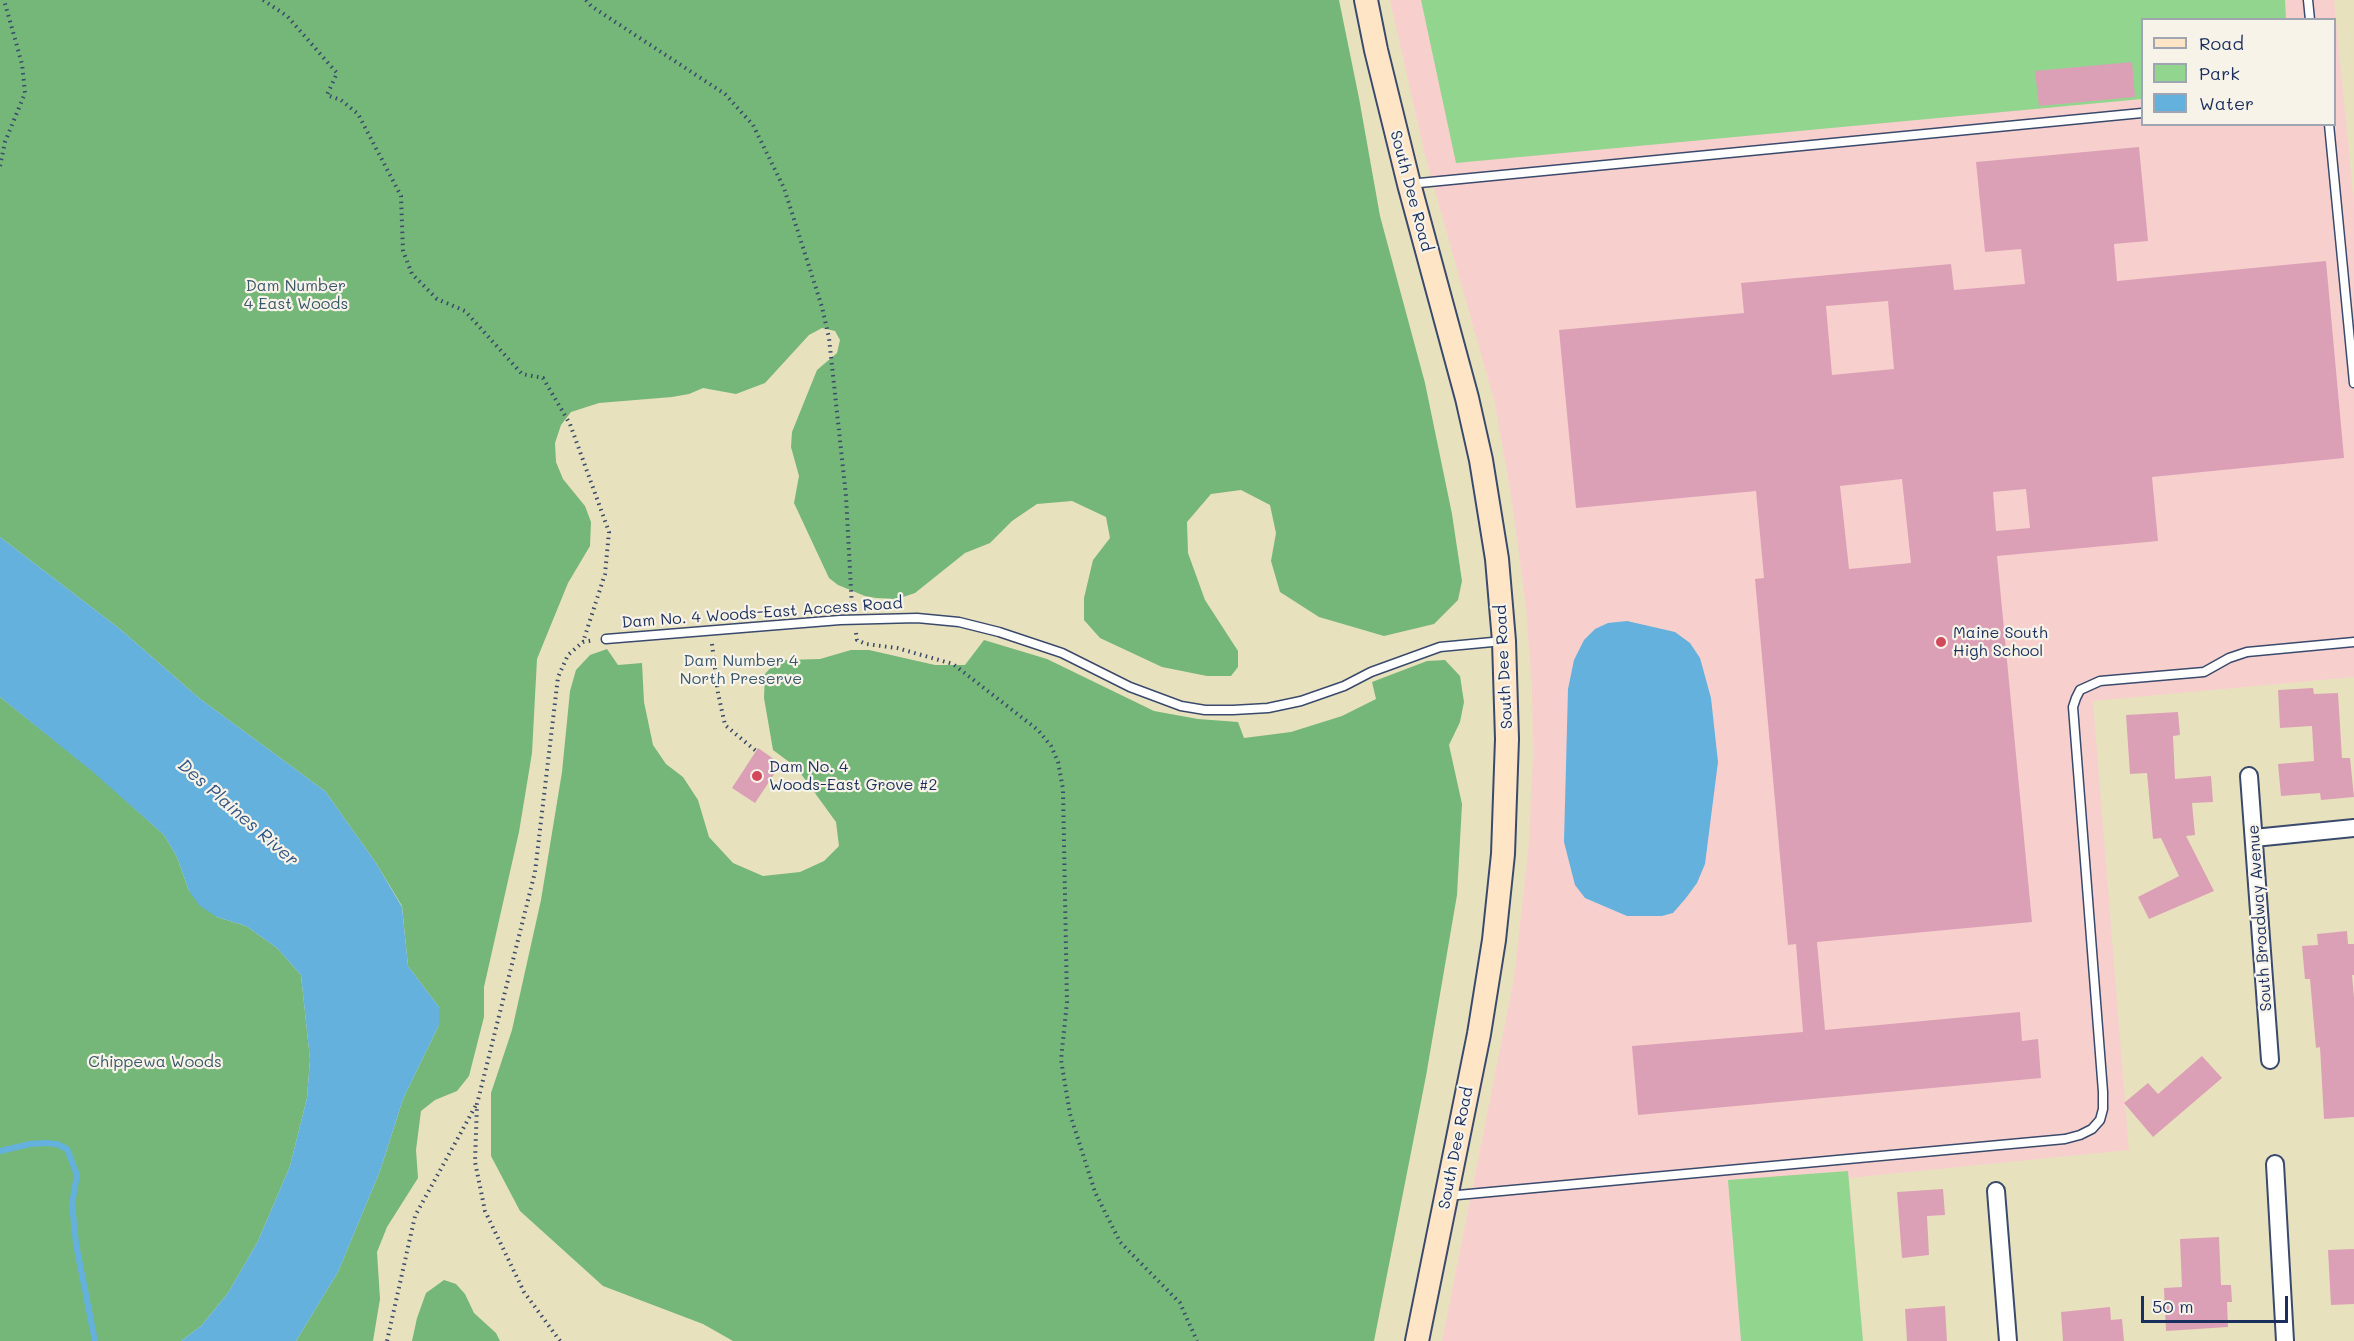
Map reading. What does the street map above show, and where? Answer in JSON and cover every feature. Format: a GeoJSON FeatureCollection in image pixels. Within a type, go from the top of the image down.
{"type":"FeatureCollection","features":[{"type":"Feature","properties":{"kind":"main road","name":"South Dee Road"},"geometry":{"type":"LineString","coordinates":[[1366,0],[1409,184],[1467,398],[1481,460],[1497,559],[1504,641],[1507,739],[1503,854],[1499,897],[1479,1034],[1417,1341]]}},
{"type":"Feature","properties":{"kind":"street","name":"South Broadway Avenue"},"geometry":{"type":"LineString","coordinates":[[2249,776],[2270,1060]]}},
{"type":"Feature","properties":{"kind":"street"},"geometry":{"type":"LineString","coordinates":[[2254,838],[2354,828]]}},
{"type":"Feature","properties":{"kind":"street"},"geometry":{"type":"LineString","coordinates":[[2275,1164],[2285,1341]]}},
{"type":"Feature","properties":{"kind":"street"},"geometry":{"type":"LineString","coordinates":[[1996,1191],[2008,1341]]}},
{"type":"Feature","properties":{"kind":"lane"},"geometry":{"type":"LineString","coordinates":[[2308,0],[2310,18]]}},
{"type":"Feature","properties":{"kind":"lane"},"geometry":{"type":"LineString","coordinates":[[1409,184],[2141,113]]}},
{"type":"Feature","properties":{"kind":"lane"},"geometry":{"type":"LineString","coordinates":[[2329,126],[2354,383]]}},
{"type":"Feature","properties":{"kind":"lane","name":"Dam No. 4 Woods-East Access Road"},"geometry":{"type":"LineString","coordinates":[[606,639],[840,620],[917,618],[959,622],[999,632],[1062,653],[1130,687],[1173,703],[1205,710],[1268,708],[1301,701],[1440,647],[1504,641]]}},
{"type":"Feature","properties":{"kind":"lane"},"geometry":{"type":"LineString","coordinates":[[1446,1197],[2065,1139],[2092,1129],[2100,1120],[2103,1109],[2103,1092],[2073,707],[2080,690],[2100,681],[2204,672],[2229,658],[2247,652],[2354,642]]}},
{"type":"Feature","properties":{"kind":"path"},"geometry":{"type":"LineString","coordinates":[[0,166],[5,142],[25,93],[22,64],[4,0]]}},
{"type":"Feature","properties":{"kind":"path"},"geometry":{"type":"LineString","coordinates":[[263,0],[287,16],[337,73],[327,95],[341,100],[358,114],[401,195],[403,251],[412,274],[437,299],[465,311],[522,374],[543,378],[570,424],[609,532],[605,574],[583,642],[568,655],[558,677],[535,872],[477,1104],[475,1162],[485,1211],[524,1292],[560,1341]]}},
{"type":"Feature","properties":{"kind":"path"},"geometry":{"type":"LineString","coordinates":[[586,0],[591,6],[724,94],[753,125],[784,188],[822,307],[829,338],[845,490],[852,608]]}},
{"type":"Feature","properties":{"kind":"path"},"geometry":{"type":"LineString","coordinates":[[855,629],[857,640],[866,644],[897,648],[952,664],[1038,730],[1051,746],[1058,762],[1063,789],[1067,1002],[1061,1060],[1070,1114],[1095,1192],[1120,1242],[1180,1303],[1197,1341]]}},
{"type":"Feature","properties":{"kind":"path"},"geometry":{"type":"LineString","coordinates":[[711,631],[718,693],[725,725],[756,751]]}},
{"type":"Feature","properties":{"kind":"path"},"geometry":{"type":"LineString","coordinates":[[583,642],[606,639]]}},
{"type":"Feature","properties":{"kind":"path"},"geometry":{"type":"LineString","coordinates":[[387,1341],[415,1216],[477,1104]]}},
{"type":"Feature","properties":{"kind":"shaded area","name":"Maine South High School"},"geometry":{"type":"Polygon","coordinates":[[[1390,0],[2334,0],[2336,18],[2141,18],[2141,126],[2336,126],[2336,20],[2354,203],[2354,677],[2093,701],[2129,1150],[1849,1178],[1863,1341],[1442,1341],[1514,979],[1529,843],[1533,756],[1532,687],[1526,607],[1511,495],[1495,404],[1425,155],[1390,0]]]}},
{"type":"Feature","properties":{"kind":"green space","name":"Dam Number 4 East Woods"},"geometry":{"type":"Polygon","coordinates":[[[0,0],[1339,0],[1380,216],[1425,383],[1452,514],[1462,581],[1458,600],[1434,624],[1384,636],[1319,617],[1280,592],[1271,561],[1276,533],[1270,505],[1241,490],[1211,494],[1187,522],[1188,553],[1205,600],[1238,651],[1238,667],[1231,676],[1207,676],[1162,667],[1100,638],[1084,620],[1084,598],[1093,560],[1110,538],[1106,517],[1072,501],[1037,504],[1012,521],[990,543],[965,553],[915,593],[897,599],[876,598],[838,585],[829,578],[794,503],[799,476],[791,447],[792,432],[817,370],[837,353],[840,340],[835,331],[822,328],[809,335],[765,383],[736,394],[703,388],[689,394],[672,397],[599,403],[571,412],[561,425],[555,443],[556,462],[563,479],[585,506],[591,522],[590,546],[568,583],[537,659],[532,753],[519,832],[484,987],[484,1017],[469,1076],[457,1091],[435,1100],[421,1111],[416,1150],[418,1178],[387,1227],[377,1252],[380,1299],[373,1341],[296,1341],[338,1272],[380,1171],[403,1099],[439,1025],[439,1007],[408,966],[402,906],[376,863],[325,791],[199,698],[120,629],[0,537],[0,0]]]}},
{"type":"Feature","properties":{"kind":"green space"},"geometry":{"type":"Polygon","coordinates":[[[1421,0],[2285,0],[2286,18],[2141,18],[2141,99],[1456,163],[1421,0]]]}},
{"type":"Feature","properties":{"kind":"green space"},"geometry":{"type":"Polygon","coordinates":[[[984,640],[1047,659],[1154,711],[1198,719],[1238,722],[1244,738],[1291,732],[1342,716],[1376,699],[1372,682],[1427,661],[1445,660],[1460,676],[1464,702],[1460,722],[1449,745],[1462,804],[1457,895],[1426,1076],[1374,1341],[733,1341],[703,1324],[603,1286],[520,1211],[491,1156],[491,1093],[512,1030],[541,900],[562,772],[570,691],[576,670],[590,655],[607,649],[618,665],[642,663],[644,702],[653,745],[666,764],[683,777],[698,800],[709,837],[733,863],[763,876],[800,872],[824,861],[839,846],[836,822],[796,767],[773,750],[764,698],[765,674],[773,665],[786,660],[820,659],[851,650],[869,650],[935,665],[965,665],[984,640]]]}},
{"type":"Feature","properties":{"kind":"green space","name":"Chippewa Woods"},"geometry":{"type":"Polygon","coordinates":[[[0,697],[94,772],[164,835],[177,857],[189,891],[217,917],[246,926],[277,948],[301,975],[310,1059],[307,1098],[290,1166],[258,1241],[228,1293],[201,1326],[181,1341],[0,1341],[0,697]]]}},
{"type":"Feature","properties":{"kind":"green space"},"geometry":{"type":"Polygon","coordinates":[[[1848,1171],[1863,1341],[1741,1341],[1728,1180],[1848,1171]]]}},
{"type":"Feature","properties":{"kind":"green space"},"geometry":{"type":"Polygon","coordinates":[[[444,1280],[456,1284],[465,1294],[474,1313],[496,1333],[500,1341],[412,1341],[426,1293],[444,1280]]]}},
{"type":"Feature","properties":{"kind":"water","name":"Des Plaines River"},"geometry":{"type":"Polygon","coordinates":[[[0,537],[120,629],[199,698],[325,791],[376,863],[402,907],[408,966],[439,1007],[439,1025],[403,1099],[380,1171],[338,1272],[296,1341],[181,1341],[201,1326],[228,1293],[258,1241],[290,1166],[307,1098],[310,1059],[301,975],[277,948],[246,926],[217,917],[200,906],[189,891],[177,857],[164,835],[93,772],[0,697],[0,537]]]}},
{"type":"Feature","properties":{"kind":"water"},"geometry":{"type":"Polygon","coordinates":[[[1627,621],[1675,632],[1690,643],[1700,658],[1711,698],[1718,762],[1705,864],[1697,883],[1686,898],[1673,913],[1662,916],[1627,916],[1585,898],[1575,885],[1564,842],[1568,689],[1574,660],[1584,640],[1595,629],[1608,623],[1627,621]]]}},
{"type":"Feature","properties":{"kind":"building"},"geometry":{"type":"Polygon","coordinates":[[[2132,62],[2135,97],[2039,106],[2035,71],[2132,62]]]}},
{"type":"Feature","properties":{"kind":"building"},"geometry":{"type":"Polygon","coordinates":[[[2139,147],[2148,241],[2114,244],[2117,281],[2326,261],[2344,458],[2152,477],[2158,541],[1997,556],[2032,922],[1817,942],[1825,1030],[2020,1012],[2022,1041],[2038,1039],[2041,1078],[1638,1115],[1632,1046],[1803,1032],[1796,944],[1788,945],[1755,579],[1764,578],[1756,491],[1576,508],[1559,330],[1744,313],[1741,283],[1951,264],[1954,290],[2025,284],[2021,249],[1985,252],[1976,162],[2139,147]],[[1888,301],[1826,306],[1832,375],[1894,369],[1888,301]],[[1902,479],[1840,486],[1849,569],[1911,563],[1902,479]],[[2026,489],[1993,492],[1996,531],[2030,528],[2026,489]]]}},
{"type":"Feature","properties":{"kind":"building"},"geometry":{"type":"Polygon","coordinates":[[[2313,688],[2314,694],[2338,693],[2342,758],[2350,758],[2354,797],[2321,800],[2320,793],[2281,796],[2278,764],[2314,761],[2312,726],[2280,728],[2278,690],[2313,688]]]}},
{"type":"Feature","properties":{"kind":"building"},"geometry":{"type":"Polygon","coordinates":[[[2178,712],[2180,735],[2173,736],[2175,779],[2211,776],[2213,802],[2192,803],[2195,835],[2186,836],[2214,891],[2149,919],[2138,897],[2179,876],[2161,838],[2153,839],[2147,773],[2130,774],[2126,715],[2178,712]]]}},
{"type":"Feature","properties":{"kind":"building","name":"Dam No. 4 Woods-East Grove #2"},"geometry":{"type":"Polygon","coordinates":[[[758,748],[781,764],[755,803],[732,788],[758,748]]]}},
{"type":"Feature","properties":{"kind":"building"},"geometry":{"type":"Polygon","coordinates":[[[2347,931],[2348,944],[2354,944],[2354,975],[2352,975],[2354,1117],[2324,1119],[2320,1047],[2316,1048],[2310,979],[2305,979],[2302,946],[2318,945],[2317,934],[2347,931]]]}},
{"type":"Feature","properties":{"kind":"building"},"geometry":{"type":"Polygon","coordinates":[[[2202,1056],[2222,1078],[2153,1137],[2124,1103],[2148,1083],[2158,1094],[2202,1056]]]}},
{"type":"Feature","properties":{"kind":"building"},"geometry":{"type":"Polygon","coordinates":[[[1943,1189],[1945,1215],[1927,1216],[1929,1255],[1902,1258],[1897,1192],[1943,1189]]]}},
{"type":"Feature","properties":{"kind":"building"},"geometry":{"type":"Polygon","coordinates":[[[2219,1237],[2221,1285],[2231,1285],[2232,1302],[2227,1302],[2228,1327],[2166,1331],[2164,1288],[2182,1287],[2180,1239],[2219,1237]]]}},
{"type":"Feature","properties":{"kind":"building"},"geometry":{"type":"Polygon","coordinates":[[[2354,1249],[2354,1304],[2331,1305],[2328,1250],[2354,1249]]]}},
{"type":"Feature","properties":{"kind":"building"},"geometry":{"type":"Polygon","coordinates":[[[1945,1306],[1947,1341],[1907,1341],[1905,1309],[1945,1306]]]}},
{"type":"Feature","properties":{"kind":"building"},"geometry":{"type":"Polygon","coordinates":[[[2110,1307],[2111,1320],[2122,1319],[2124,1341],[2063,1341],[2061,1312],[2110,1307]]]}},
{"type":"Feature","properties":{"kind":"waterway"},"geometry":{"type":"LineString","coordinates":[[0,1151],[45,1143],[57,1144],[67,1149],[77,1175],[72,1204],[76,1244],[95,1341]]}},
{"type":"Feature","properties":{"kind":"place","name":"Maine South High School"},"geometry":{"type":"Point","coordinates":[1941,642]}},
{"type":"Feature","properties":{"kind":"place","name":"Dam No. 4 Woods-East Grove #2"},"geometry":{"type":"Point","coordinates":[757,776]}},
{"type":"Feature","properties":{"kind":"park label","name":"Dam Number 4 North Preserve"},"geometry":{"type":"Point","coordinates":[741,670]}}]}
